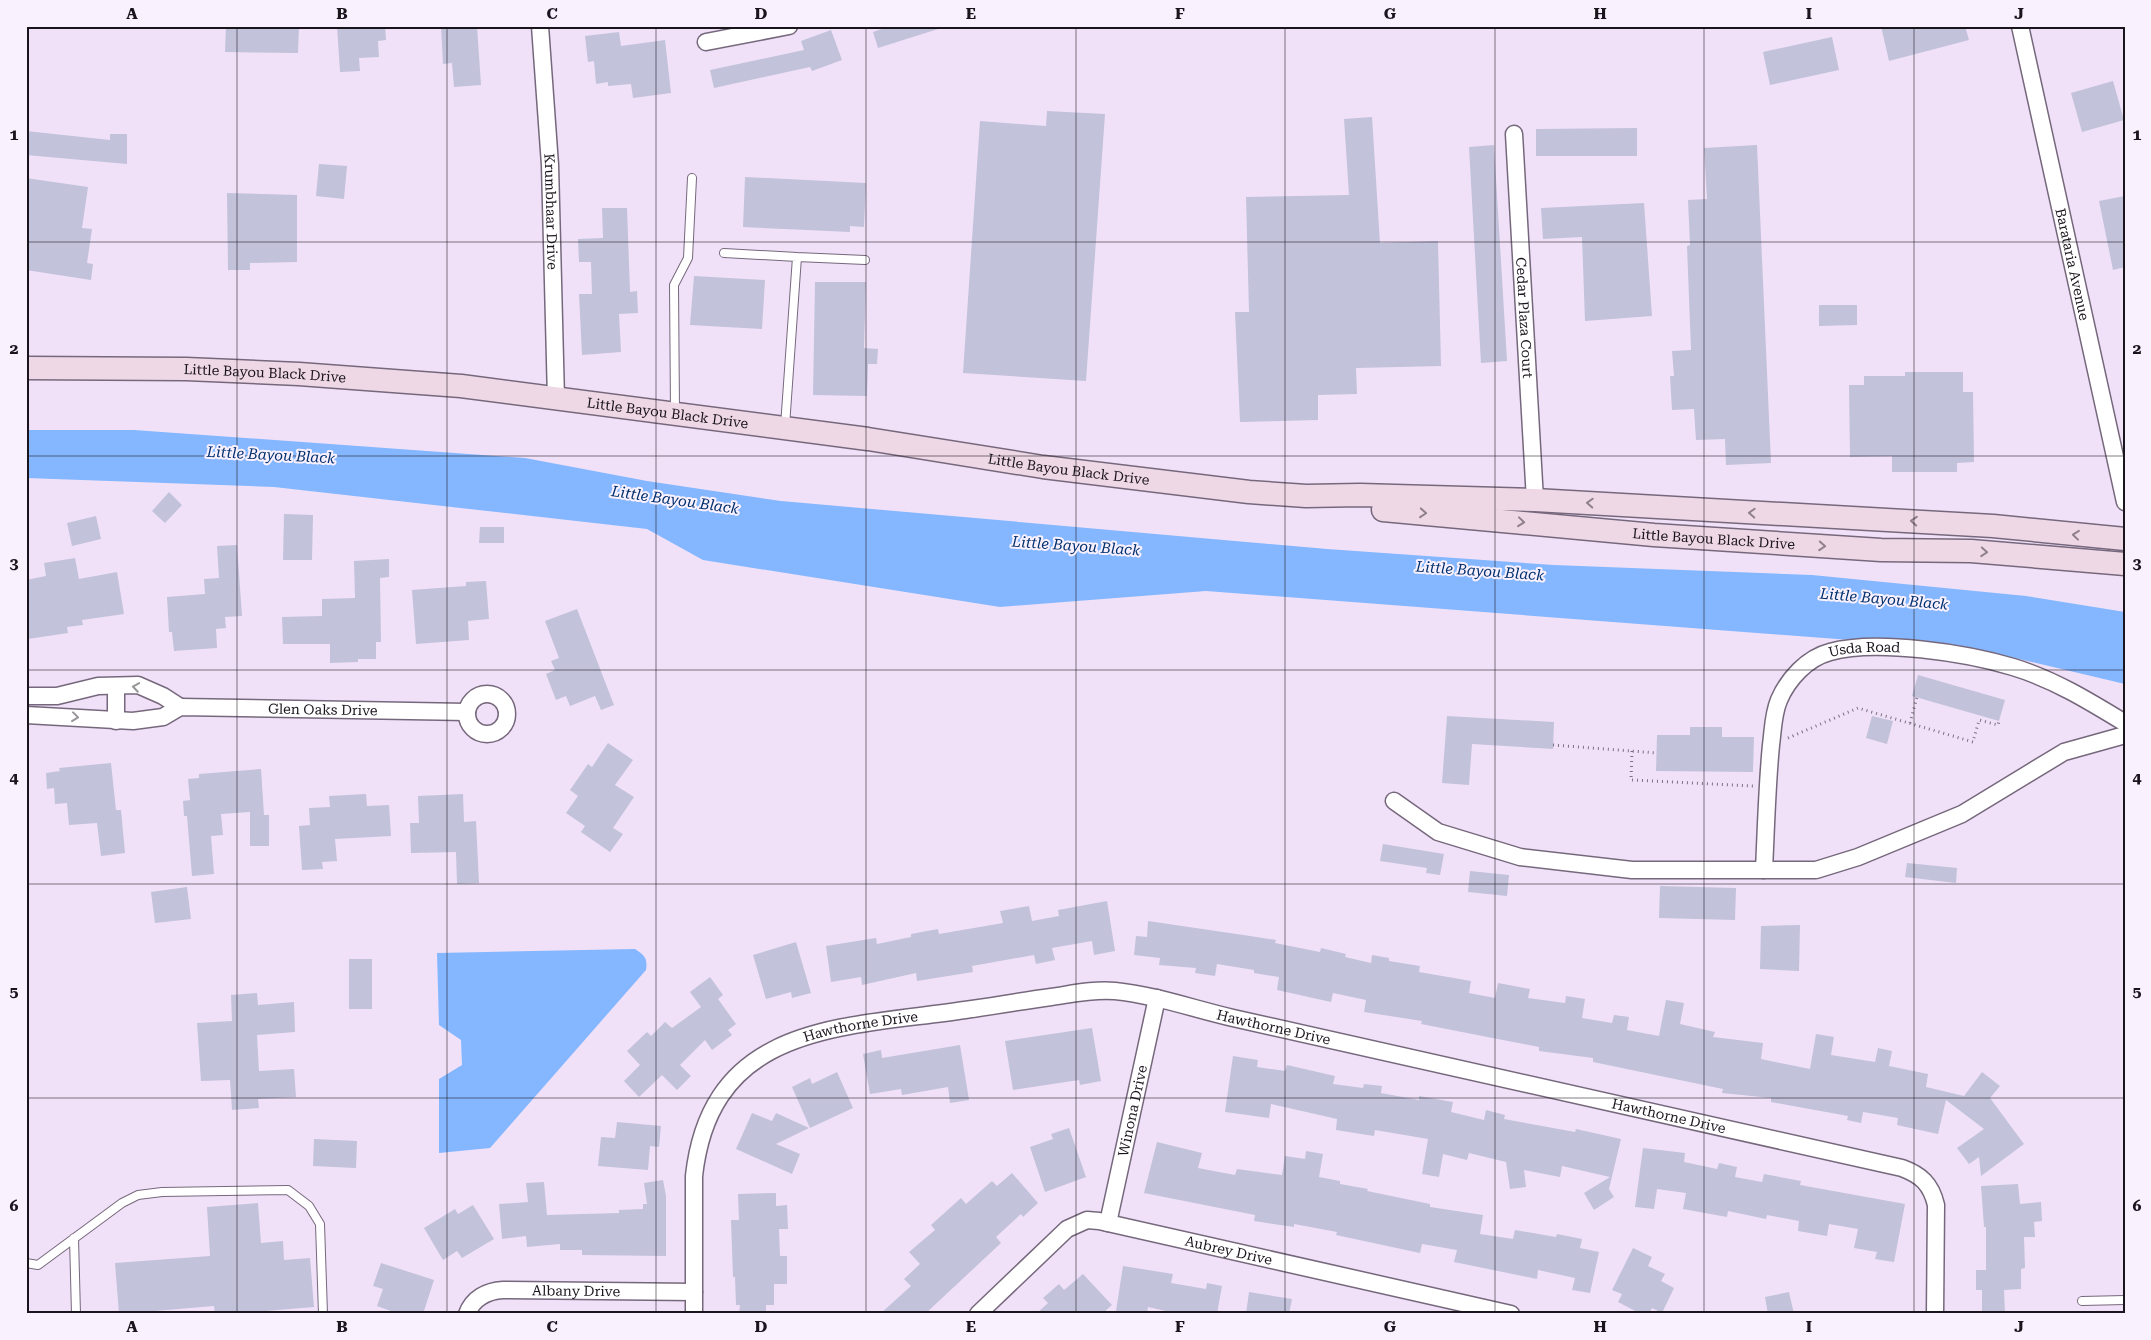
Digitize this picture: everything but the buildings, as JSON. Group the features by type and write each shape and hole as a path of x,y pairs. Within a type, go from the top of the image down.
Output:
{"main road":[{"name":"Little Bayou Black Drive","path":"26,368 186,369 299,374 461,386 785,428 1043,467 1249,492 1306,496 1360,495 1535,500 1974,525 2125,539"},
{"name":"Little Bayou Black Drive","path":"1306,496 1352,507 1654,535 1881,550 1971,551 2125,564"}],"street":[{"name":"Krumbhaar Drive","path":"540,26 550,165 556,398"},
{"path":"706,42 789,26"},
{"name":"Barataria Avenue","path":"2020,26 2125,502"},
{"name":"Cedar Plaza Court","path":"1514,134 1535,500"},
{"name":"Usda Road","path":"1764,870 1768,787 1779,701 1787,685 1804,665 1828,652 1854,648 1952,653 2014,667 2068,689 2125,722"},
{"path":"26,696 57,696 98,686 138,685 163,696 180,707"},
{"path":"116,686 116,721"},
{"name":"Glen Oaks Drive","path":"26,715 116,721 163,717 180,707 467,712"},
{"path":"1394,801 1438,832 1520,857 1632,870 1816,870 1858,857 1962,814 2064,752 2125,735"},
{"name":"Hawthorne Drive","path":"694,1314 694,1176 701,1137 713,1109 728,1086 752,1063 768,1052 801,1037 830,1030 1084,992 1115,991 1157,998 1233,1018 1892,1166 1916,1173 1926,1181 1933,1192 1936,1204 1935,1314"},
{"name":"Winona Drive","path":"1108,1223 1157,998"},
{"name":"Aubrey Drive","path":"978,1314 1067,1229 1087,1220 1108,1223 1511,1314"},
{"name":"Albany Drive","path":"467,1314 475,1301 495,1290 694,1292"}],"lane":[{"path":"675,414 674,285 688,258 692,178"},
{"path":"724,253 865,260"},
{"path":"785,428 796,257"},
{"path":"26,1263 38,1265 122,1202 138,1195 162,1192 288,1190 309,1206 320,1224 323,1314"},
{"path":"74,1238 76,1314"},
{"path":"2082,1301 2125,1300"}],"path":[{"path":"1910,724 1917,697"},
{"path":"1772,745 1858,708 1973,742 1979,720 1998,726 1999,721"},
{"path":"1553,745 1657,753"},
{"path":"1632,752 1631,780 1768,787"}],"water":[{"name":"Little Bayou Black","path":"26,430 134,430 525,458 647,481 781,501 1327,549 1554,565 1812,575 2026,596 2125,612 2125,684 1981,650 1206,591 1000,607 703,560 647,529 274,487 26,478"},
{"path":"635,949 645,957 646,970 490,1148 439,1153 439,1079 462,1065 461,1040 439,1025 437,953"}]}
